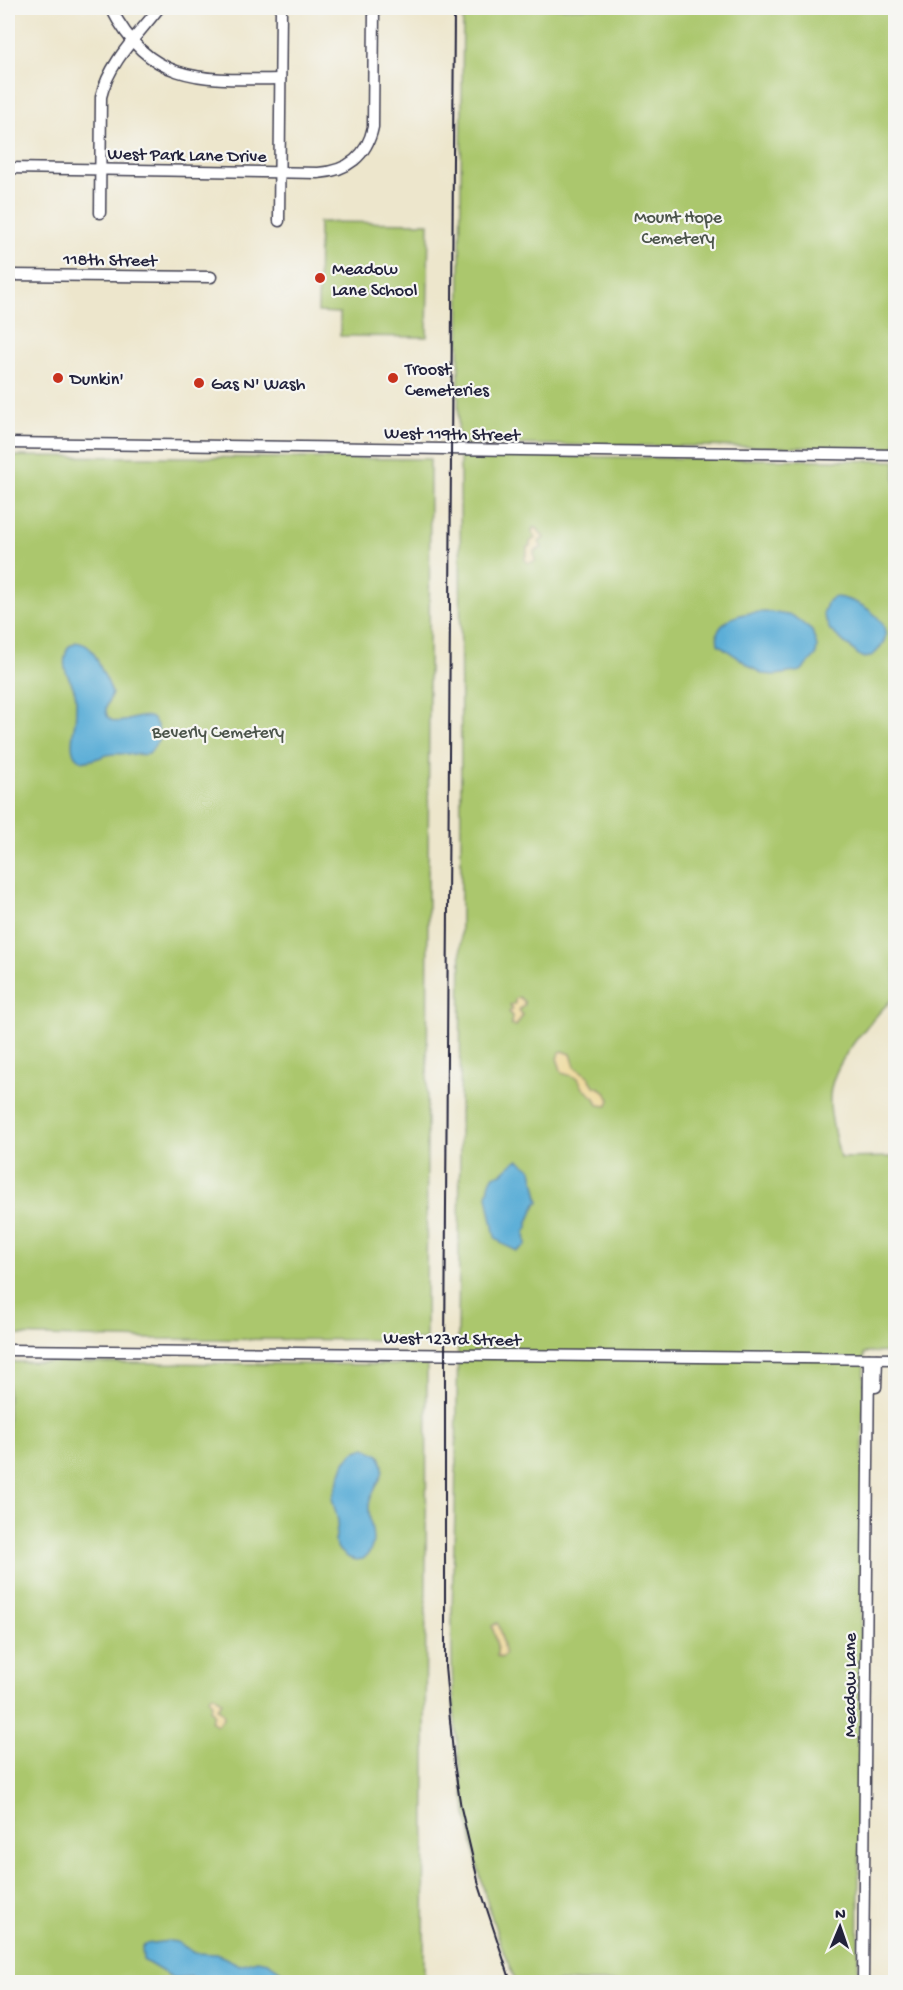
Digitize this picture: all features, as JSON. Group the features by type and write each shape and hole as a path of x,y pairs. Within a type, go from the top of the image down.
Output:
{"street":[{"path":"111,8 132,43 163,65 179,73 203,78 280,79"},
{"path":"100,213 100,97 104,83 110,71 159,8"},
{"path":"279,221 281,8"},
{"name":"West Park Lane Drive","path":"8,168 280,173 318,173 337,170 352,163 360,155 369,141 373,127 374,8"},
{"name":"118th Street","path":"8,274 211,277"},
{"name":"West 119th Street","path":"8,443 896,455"},
{"name":"West 123rd Street","path":"8,1350 896,1359"},
{"name":"Meadow Lane","path":"863,1983 873,1359"}],"green space":[{"name":"Mount Hope Cemetery","path":"463,8 895,8 895,448 458,444"},
{"path":"319,222 429,223 427,337 340,336 340,313 318,312"},
{"path":"460,455 895,461 895,996 854,1042 837,1070 830,1097 840,1158 896,1157 895,1352 864,1353 858,1982 516,1982 483,1887 468,1821 458,1754 452,1669 460,1151"},
{"name":"Beverly Cemetery","path":"12,456 430,459 426,1340 154,1339 8,1335 8,460"},
{"path":"8,1362 427,1365 424,1982 8,1982"}],"sand":[{"path":"533,528 537,528 544,538 539,542 542,548 534,551 535,561 529,563 525,557 527,547 535,538"},
{"path":"519,997 524,1001 524,1005 519,1010 523,1015 516,1026 511,1024 512,1016 509,1012 513,1009 510,1005 515,1004 515,999"},
{"path":"563,1051 571,1054 575,1067 588,1076 594,1086 602,1089 610,1099 608,1106 598,1105 595,1098 583,1088 578,1078 562,1073 557,1058"},
{"path":"497,1623 501,1630 505,1654 502,1658 497,1656 492,1626"},
{"path":"211,1695 222,1702 217,1708 223,1713 224,1718 217,1725 211,1721 214,1714 210,1709"}],"water":[{"path":"833,597 853,601 880,620 885,629 885,638 873,655 864,658 860,656 830,630 823,614 828,601"},
{"path":"770,612 793,616 812,631 817,646 816,655 801,671 776,675 762,674 718,644 717,633 727,621 747,613"},
{"path":"76,642 82,643 93,652 109,685 112,694 106,708 108,717 121,722 145,716 152,718 157,725 160,738 149,754 112,754 85,761 75,756 72,739 76,699 64,664 68,647"},
{"path":"519,1160 532,1170 539,1202 528,1222 525,1232 526,1245 517,1251 502,1244 495,1237 487,1196 493,1176 502,1173"},
{"path":"365,1448 379,1455 383,1468 370,1500 372,1546 363,1559 356,1560 349,1558 338,1549 335,1542 338,1521 332,1498 345,1462 354,1452"},
{"path":"177,1942 195,1953 217,1954 240,1965 257,1960 268,1962 291,1978 309,1982 212,1982 192,1977 173,1978 143,1960 142,1947 145,1944"}],"railway":[{"path":"454,8 445,1667 454,1763 461,1808 479,1885 511,1982"}],"place":[{"name":"Meadow Lane School","path":"320,278"},
{"name":"Dunkin'","path":"58,378"},
{"name":"Troost Cemeteries","path":"393,378"},
{"name":"Gas N' Wash","path":"199,383"}]}
